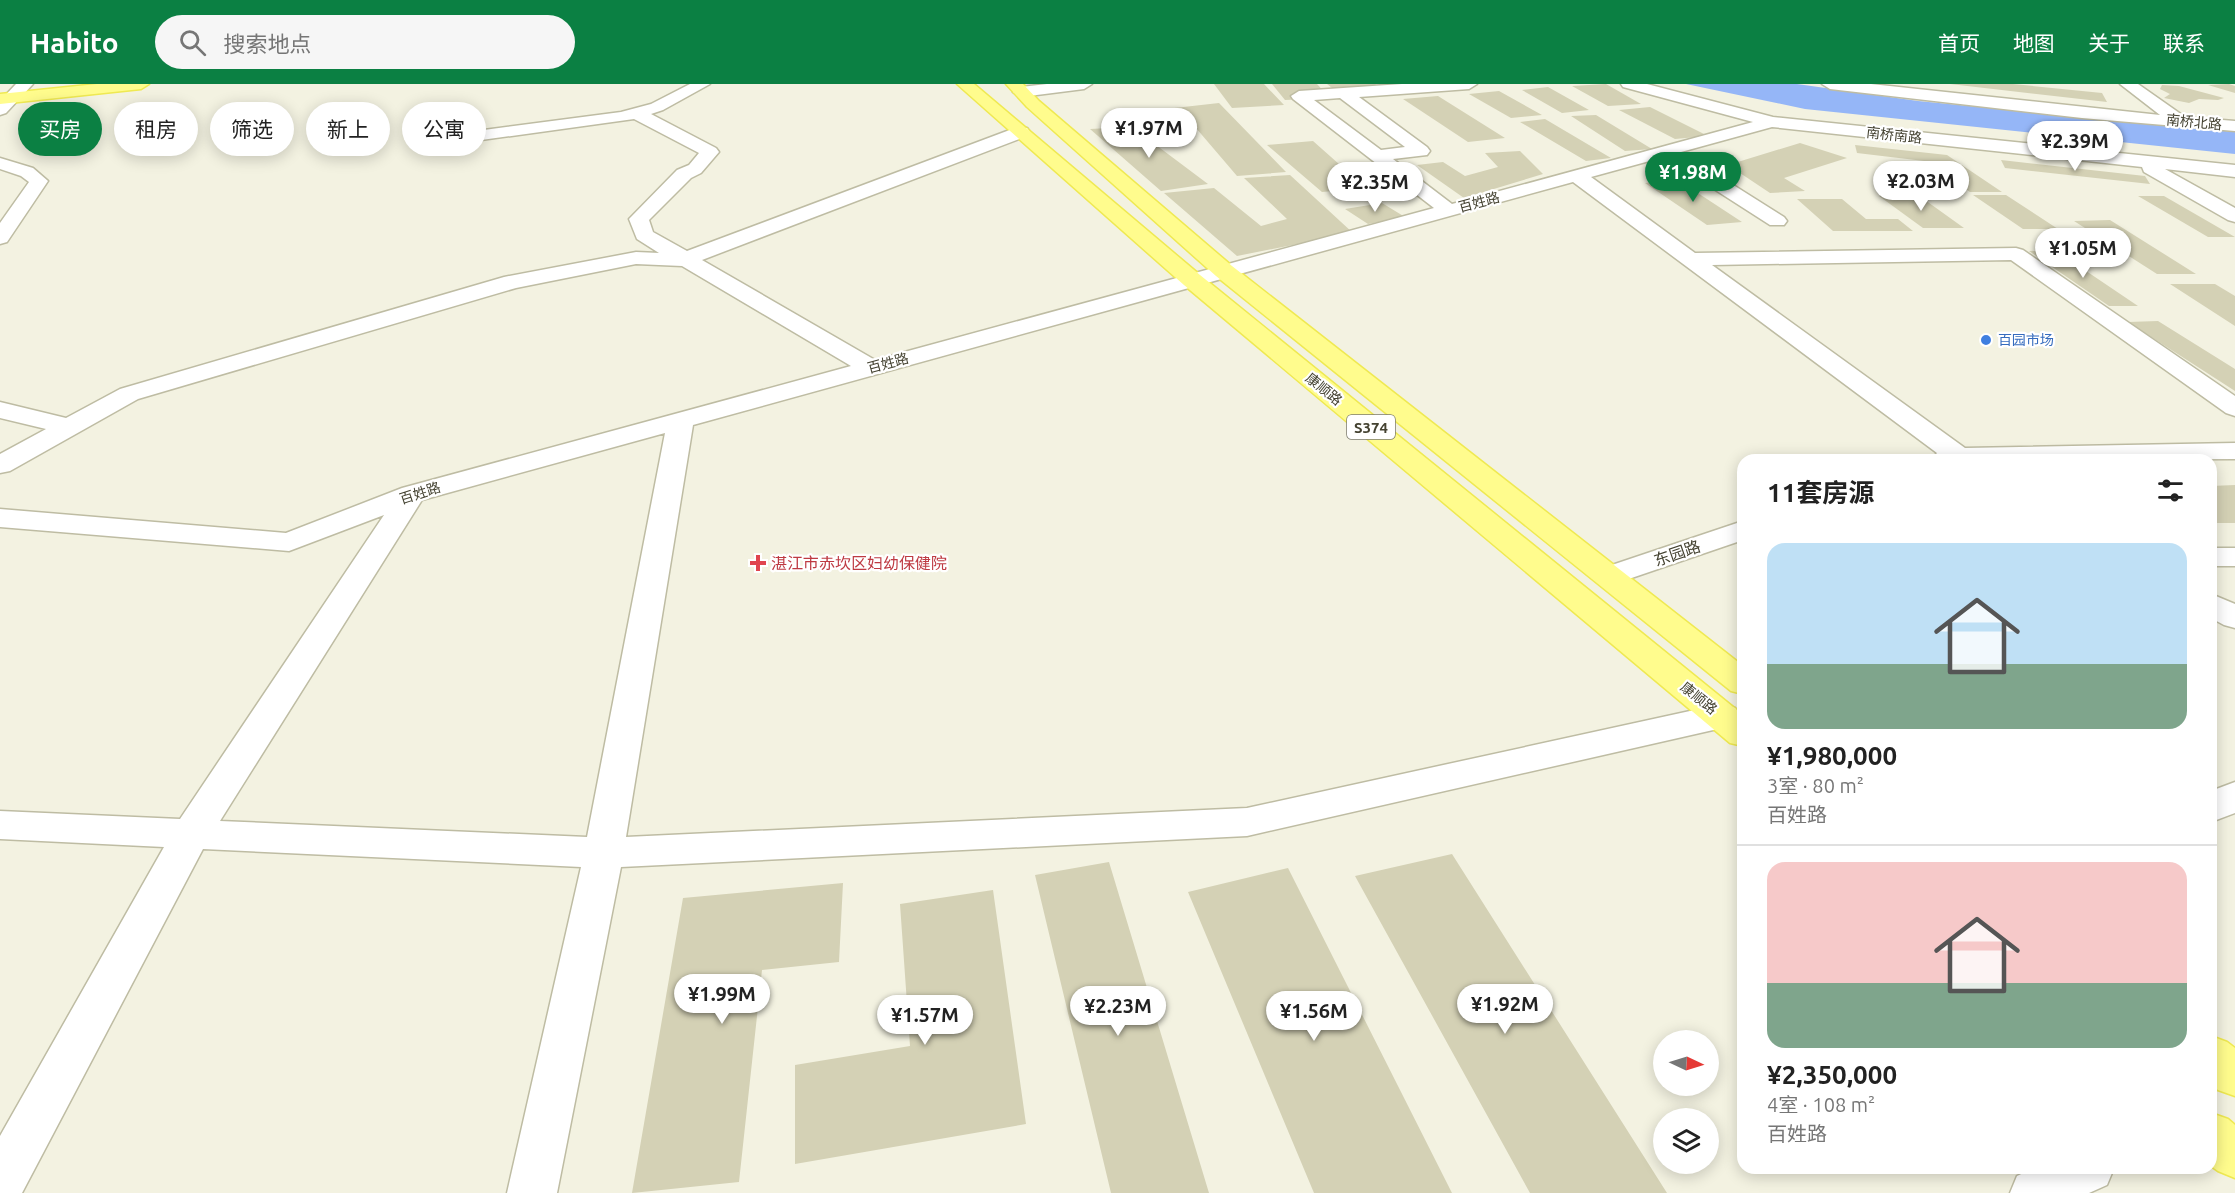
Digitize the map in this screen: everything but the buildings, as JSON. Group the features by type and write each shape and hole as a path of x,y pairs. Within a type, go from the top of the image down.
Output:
{"main road":[{"path":"12,91 49,84"},
{"path":"12,91 141,84"},
{"name":"康顺路","path":"965,84 1192,280 1732,725"},
{"name":"康顺路","path":"1018,88 1224,271 1737,677"},
{"path":"2217,1061 2235,1075"},
{"path":"2217,1140 2235,1155"}],"street":[{"path":"486,135 622,117 657,107 702,84"},
{"path":"1018,88 1084,84"},
{"path":"1448,210 1299,96 1468,84"},
{"name":"南桥南路","path":"1629,84 1772,122 2235,171"},
{"name":"南桥北路","path":"1830,84 2235,126"},
{"path":"2128,84 2179,121 2235,114"},
{"path":"0,110 12,91"},
{"path":"1344,93 1421,151 1377,156"},
{"path":"636,113 710,152 695,169 684,174 639,219 644,236 872,368"},
{"name":"百姓路","path":"0,518 289,542 412,494 1772,122"},
{"path":"0,465 129,394 512,282 636,258 683,260 1021,132"},
{"path":"1666,151 1777,221"},
{"path":"2138,161 2235,216"},
{"path":"0,163 27,172 39,181 0,238"},
{"path":"1577,176 1948,454"},
{"path":"1690,259 2016,254 2235,408"},
{"path":"0,410 70,427"},
{"path":"532,1193 604,853 681,420"},
{"path":"2130,454 2235,451"},
{"path":"0,1184 191,834 412,494"},
{"name":"东园路","path":"1611,576 1737,532"},
{"path":"2217,557 2235,557"},
{"path":"2217,608 2235,618"},
{"path":"0,825 604,853 1247,822 1732,725"},
{"path":"2217,805 2235,796"},
{"path":"2035,1193 2076,1174"}],"water":[{"path":"1686,84 1797,84 1918,101 2235,132 2235,154 1805,109"}],"place":[{"name":"百园市场","path":"1986,340"},
{"name":"湛江市赤坎区妇幼保健院","path":"758,563"}]}
